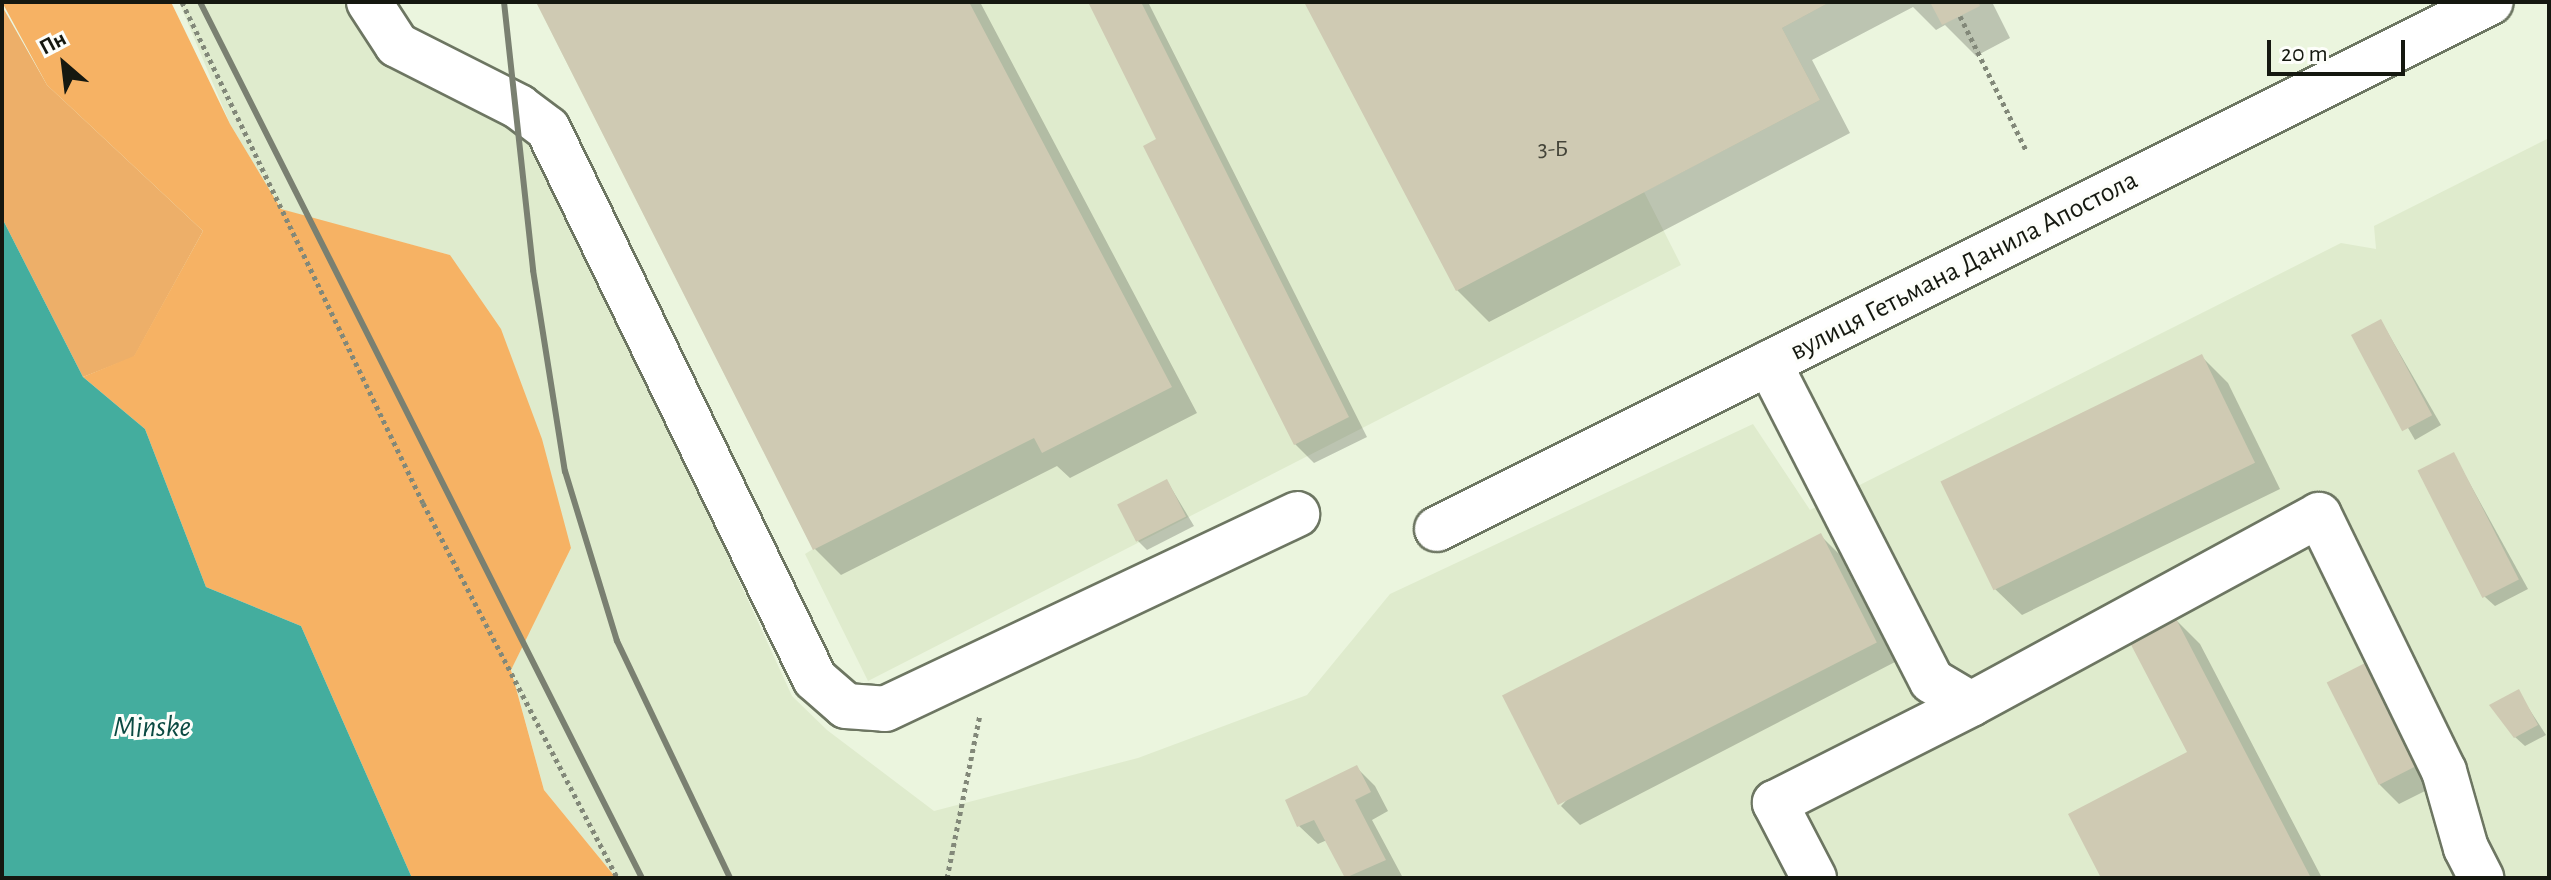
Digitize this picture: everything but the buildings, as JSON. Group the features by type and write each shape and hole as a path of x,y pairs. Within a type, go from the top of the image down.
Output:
{"street":[{"path":"369,2 397,45 519,107 548,129 815,679 846,706 885,709 1297,514"},
{"name":"вулиця Гетьмана Данила Апостола","path":"1437,529 2491,2"},
{"path":"1769,363 1932,681 1971,704"},
{"path":"1814,878 1775,803 1971,704 2319,515 2444,771 2466,848 2481,878"}],"path":[{"path":"182,2 423,503 617,878"},
{"path":"1960,16 2026,150"},
{"path":"947,878 991,659"}],"shaded area":[{"path":"2,2 171,2 230,124 281,209 450,255 501,329 542,439 571,548 511,670 544,790 616,878 412,878 301,626 206,587 145,429 83,377 134,356 203,231 47,85"},
{"path":"179,2 351,2 537,141 792,696 827,730 934,811 1138,758 1307,695 1390,594 1753,424 1810,510 2341,243 2376,249 2374,226 2549,138 2549,878 616,878 544,790 511,669 571,548 450,255 281,210 230,124"},
{"path":"536,2 1830,2 1782,28 1820,100 1644,192 1681,265 868,681 805,554 813,549"},
{"path":"2,6 47,85 203,231 134,357 83,377 2,218"}],"water":[{"name":"Minske","path":"2,218 83,377 145,429 206,587 301,626 412,878 2,878"}],"railway":[{"path":"200,2 642,878"},
{"path":"504,2 533,270 565,471 617,641 730,878"}]}
